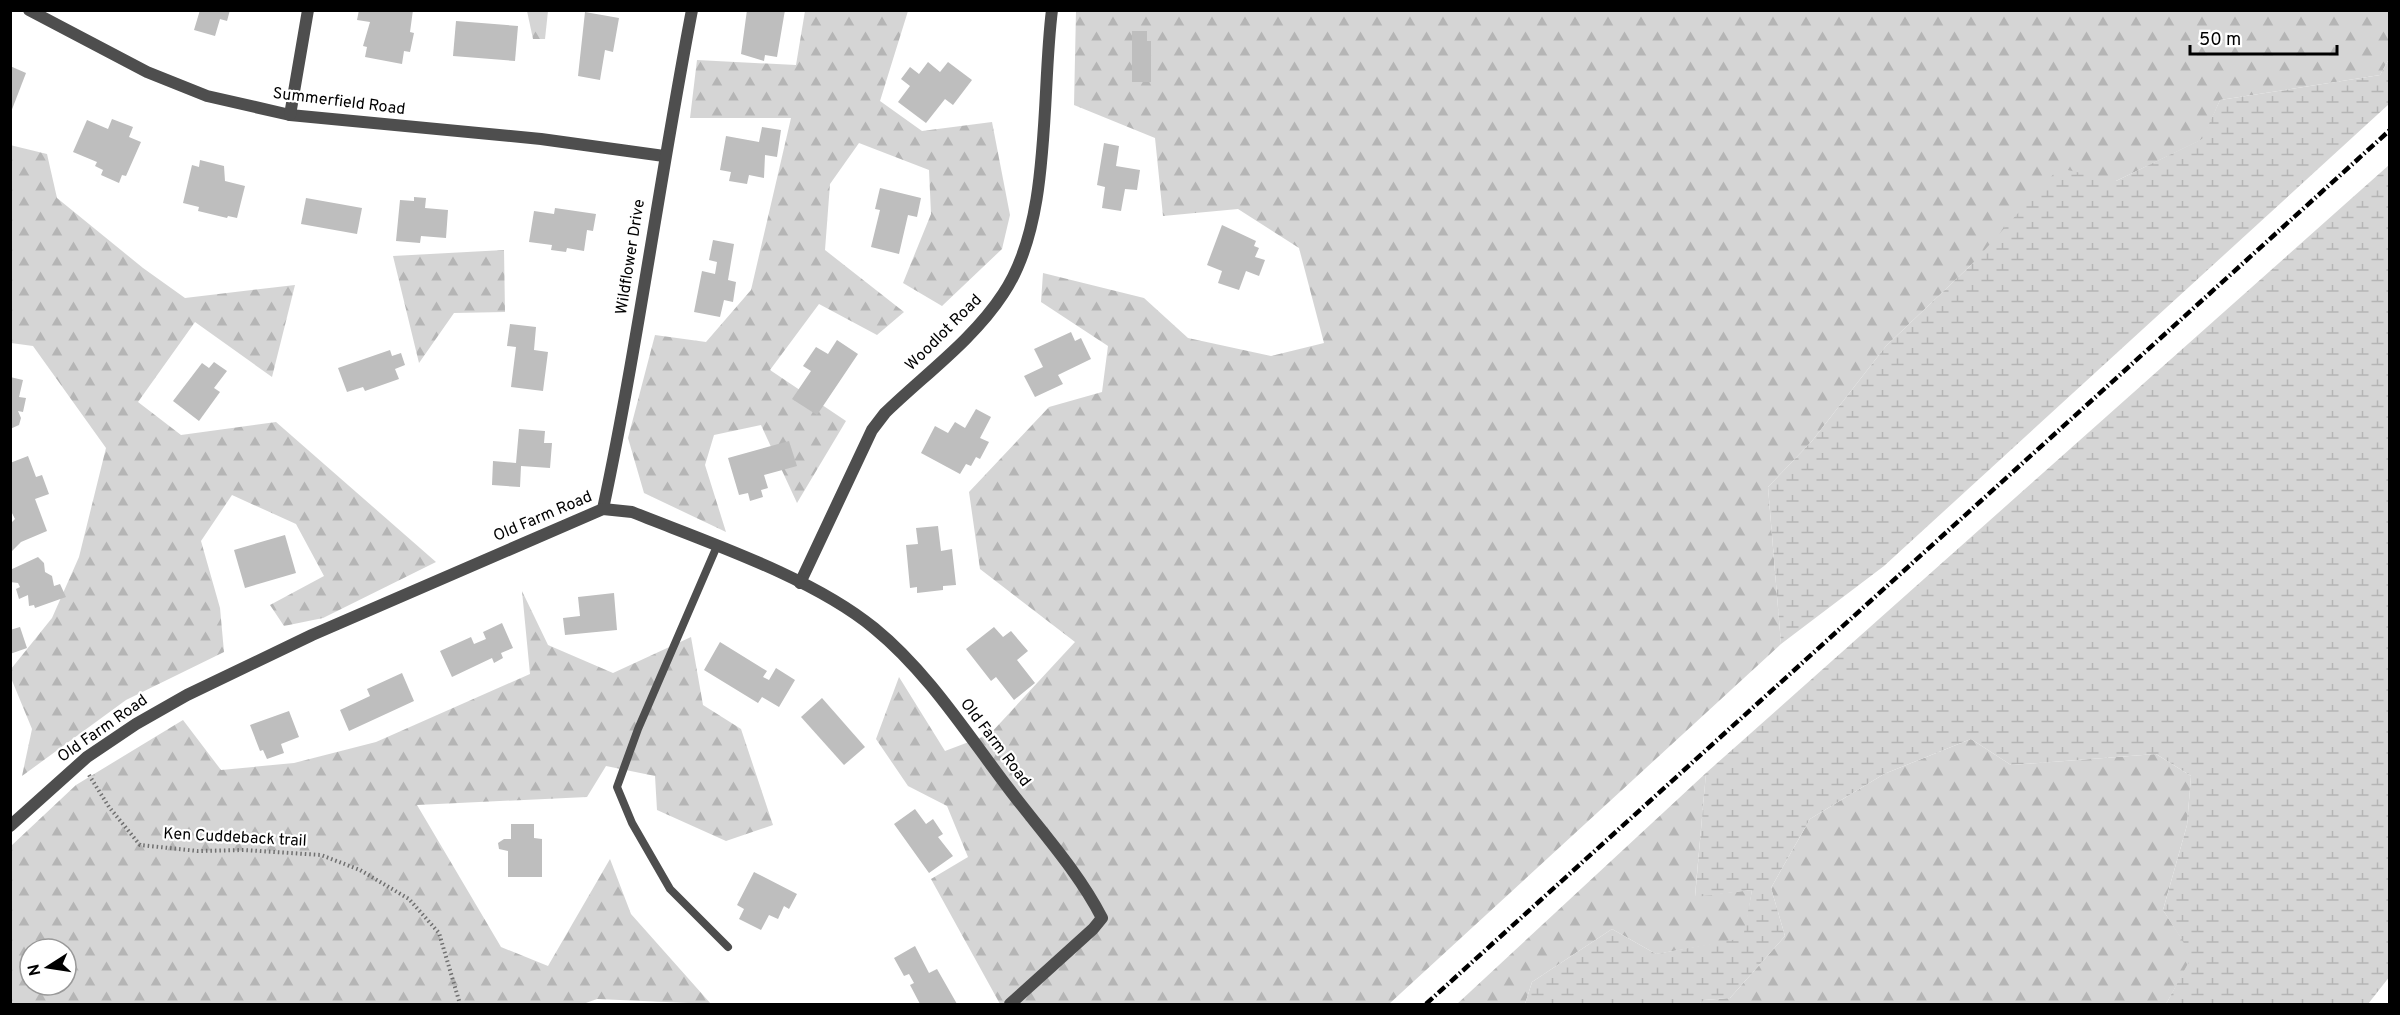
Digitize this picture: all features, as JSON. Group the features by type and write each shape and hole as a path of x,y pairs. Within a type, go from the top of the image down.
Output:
{"street":[{"name":"Summerfield Road","path":"29,10 157,76 207,96 290,115 542,139 664,156"},
{"path":"290,115 308,10"},
{"name":"Wildflower Drive","path":"603,509 622,420 664,156 692,10"},
{"name":"Woodlot Road","path":"800,583 872,430 885,413 985,319 1017,273 1026,250 1038,186 1046,55 1052,10"},
{"name":"Old Farm Road","path":"10,826 80,763 136,724 186,694 312,635 603,509 632,512 800,583 873,627 916,669 1058,854 1093,901 1102,918 1093,929 1010,1005"}],"lane":[{"path":"717,546 638,729 617,787 632,823 670,889 728,947"}],"path":[{"name":"Ken Cuddeback trail","path":"80,763 109,807 140,844 198,851 244,850 321,855 360,870 409,899 439,933 460,1005"}],"green space":[{"path":"527,11 548,11 545,39 533,39"},
{"path":"805,11 908,11 880,101 922,131 992,122 1010,215 1002,249 942,306 903,283 931,214 929,170 859,143 830,184 825,250 904,312 877,335 819,304 770,370 846,421 797,503 761,425 714,435 705,465 726,532 644,493 628,438 655,335 706,342 751,290 791,118 690,118 697,60 796,65"},
{"path":"1076,11 2389,11 2389,59 2380,75 2220,100 2203,139 2116,181 1971,265 1886,346 1812,441 1768,487 1781,644 1389,1004 1000,1004 931,879 968,857 947,806 908,786 876,739 899,677 945,751 990,734 1075,642 980,569 969,492 1049,407 1102,392 1108,346 1041,302 1043,273 1144,298 1188,338 1271,356 1324,343 1299,248 1238,209 1163,216 1155,138 1074,105"},
{"path":"2389,59 2389,104 1884,566 1781,644 1768,487 1812,441 1886,346 1971,265 2059,168 2116,181 2202,139 2220,100 2380,75"},
{"path":"10,145 47,154 57,198 143,268 185,298 295,285 272,377 195,322 138,402 181,435 276,422 436,562 323,618 284,626 270,605 324,576 296,524 232,495 201,541 220,608 224,652 126,700 22,776 32,729 11,678 11,669 52,618 79,557 106,448 33,346 11,343"},
{"path":"2389,165 2390,976 2368,1004 2166,1004 2192,956 2163,910 2187,825 2191,776 2156,754 2011,765 1971,739 1884,774 1810,819 1771,888 1785,936 1730,998 1704,1000 1699,1004 1525,1004 1532,982 1612,929 1656,954 1743,938 1752,890 1695,897 1706,773"},
{"path":"504,250 505,312 454,313 419,363 393,256"},
{"path":"522,591 548,645 613,673 691,637 703,705 741,729 773,825 726,841 657,810 655,776 606,766 587,797 417,805 501,947 548,966 610,859 631,914 711,1004 597,999 583,1004 11,1004 11,846 76,785 183,720 221,770 294,763 376,742 530,674"},
{"path":"1971,739 2011,765 2156,754 2191,776 2187,825 2163,910 2193,956 2166,1004 1699,1004 1703,1000 1730,998 1785,936 1771,888 1810,819 1884,774"},
{"path":"1706,773 1695,896 1752,890 1744,939 1656,954 1612,929 1532,982 1525,1004 1457,1004"}],"building":[{"path":"200,10 230,10 227,21 220,19 215,36 194,30"},
{"path":"359,10 413,10 410,32 414,33 410,52 404,51 402,64 365,57 367,47 363,46 370,22 357,20"},
{"path":"747,10 785,10 777,57 765,55 764,61 741,54"},
{"path":"585,12 619,18 613,52 605,50 600,80 578,76"},
{"path":"456,21 518,26 515,61 453,56"},
{"path":"1132,31 1147,31 1147,41 1151,41 1151,82 1132,82"},
{"path":"928,62 940,72 948,62 972,80 953,105 945,99 926,123 898,102 910,86 901,79 910,67 919,74"},
{"path":"10,66 26,73 11,112 10,112"},
{"path":"112,119 133,127 129,137 141,142 126,176 122,175 119,183 101,175 103,170 95,166 97,162 73,152 87,120 108,129"},
{"path":"762,127 781,130 777,157 765,155 764,178 749,175 747,184 729,181 731,172 720,170 726,136 759,142"},
{"path":"1104,143 1119,146 1116,166 1140,170 1137,190 1125,189 1121,211 1102,208 1105,187 1097,185"},
{"path":"200,160 224,166 225,181 245,186 237,218 198,211 199,207 183,203 192,165 199,167"},
{"path":"880,188 921,198 917,217 908,215 899,254 871,247 880,210 875,209"},
{"path":"414,197 426,198 425,208 448,210 446,238 421,236 420,243 396,241 400,200 414,201"},
{"path":"306,198 362,208 357,234 301,224"},
{"path":"555,208 596,214 593,231 587,230 584,251 567,248 566,252 551,250 552,245 529,242 534,211 554,214"},
{"path":"1222,225 1256,241 1254,246 1259,248 1255,257 1265,260 1259,276 1246,271 1239,290 1218,283 1222,271 1207,265"},
{"path":"713,240 734,244 728,280 736,282 733,302 724,300 720,317 694,312 702,271 715,274 717,262 709,260"},
{"path":"510,324 536,327 534,350 548,352 543,391 511,387 516,347 507,346"},
{"path":"1071,332 1075,341 1081,338 1091,359 1058,375 1063,384 1035,397 1024,376 1043,367 1034,349"},
{"path":"837,340 858,354 817,415 792,399 811,371 803,366 816,347 828,354"},
{"path":"390,350 392,356 401,353 405,365 395,369 399,379 365,391 363,387 347,392 338,368"},
{"path":"214,362 227,371 214,388 220,392 199,421 173,401 202,363 209,368"},
{"path":"10,377 23,380 19,397 26,398 23,412 18,411 21,418 19,425 10,429"},
{"path":"976,409 991,417 980,438 989,442 980,459 976,457 971,466 966,464 960,474 921,453 935,426 948,433 955,422 965,428"},
{"path":"519,429 545,431 544,443 552,443 550,468 521,466 520,487 492,485 493,461 516,463"},
{"path":"789,441 797,466 764,475 768,488 761,490 763,497 750,501 748,493 739,495 728,458"},
{"path":"28,456 36,477 42,475 49,494 35,499 47,531 21,542 10,553 10,524 15,519 10,509 10,463"},
{"path":"938,526 941,551 952,549 956,585 943,586 943,590 917,593 917,587 910,588 906,545 918,544 916,528"},
{"path":"285,535 296,573 245,588 234,550"},
{"path":"38,557 44,563 45,572 52,576 54,586 60,584 66,597 35,608 34,605 29,606 28,595 19,599 16,589 20,587 18,583 10,582 10,570"},
{"path":"614,593 617,630 565,635 563,618 580,616 578,597"},
{"path":"502,623 513,648 501,653 503,658 494,663 492,658 452,677 440,651 471,637 474,644 486,639 483,632"},
{"path":"20,627 27,648 10,654 10,630"},
{"path":"994,627 1003,637 1011,631 1028,651 1017,660 1035,683 1014,700 996,677 991,681 966,649"},
{"path":"720,642 767,671 763,677 769,680 776,668 795,680 779,707 762,697 758,703 704,670"},
{"path":"402,673 414,701 349,731 340,710 370,696 367,689"},
{"path":"822,698 865,747 844,765 801,717"},
{"path":"289,711 299,737 281,744 284,753 267,759 263,750 260,751 250,725"},
{"path":"915,809 926,824 933,819 943,834 938,837 953,856 929,873 894,824"},
{"path":"511,824 534,824 534,838 542,839 542,877 508,877 508,851 499,849 498,843 504,839 511,839"},
{"path":"754,872 797,894 789,909 784,906 778,919 769,915 761,930 739,919 744,909 737,905"},
{"path":"915,946 929,973 937,969 957,1004 920,1004 910,985 914,983 909,974 904,976 894,958"}],"railway":[{"path":"1426,1004 2390,130"}]}
